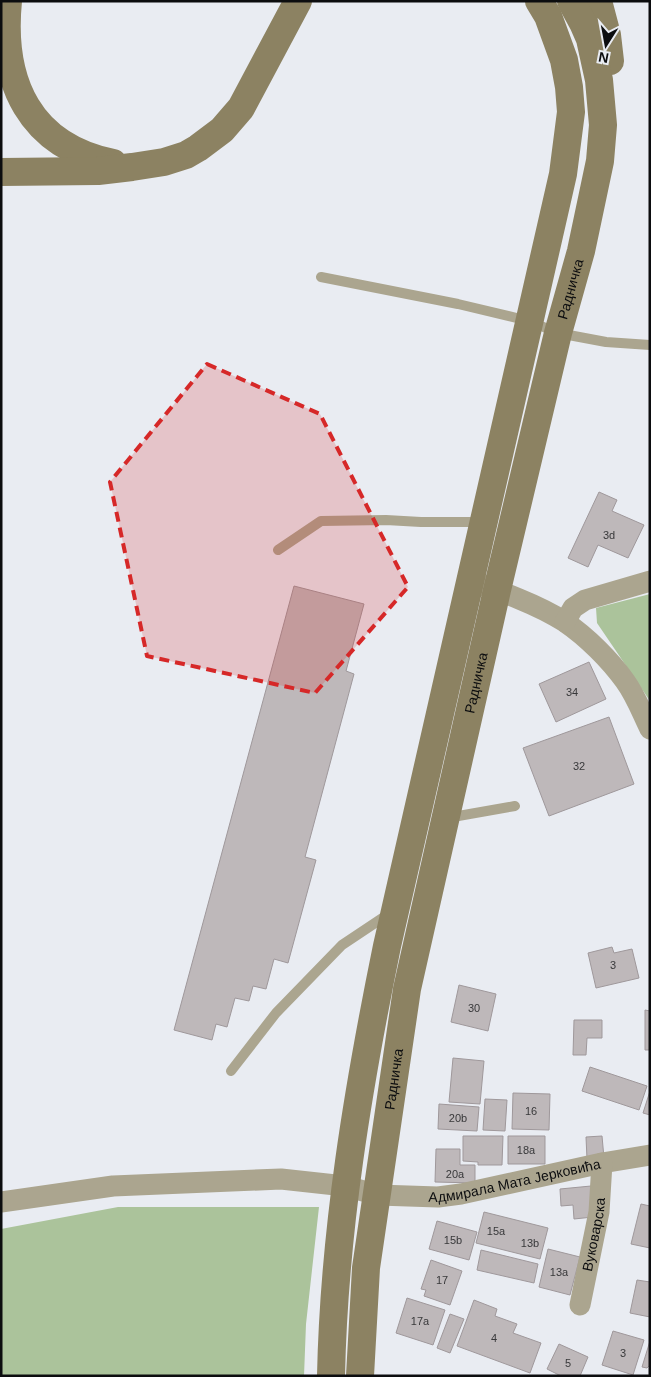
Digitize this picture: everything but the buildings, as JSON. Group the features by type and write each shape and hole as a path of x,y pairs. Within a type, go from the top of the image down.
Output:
{"main road":[{"path":"8,1 4,28 5,59 15,90 26,110 43,130 67,148 97,160 132,167"},
{"path":"1,172 98,171 164,162 186,154 222,130 248,97 298,1"},
{"name":"Радничка","path":"331,1376 335,1289 345,1186 374,1011 395,909 563,174 571,112 569,87 564,60 548,16 539,1"},
{"name":"Радничка","path":"360,1376 366,1268 407,990 497,590 558,333 581,251 600,161 602,124 599,80 590,39 570,1"},
{"path":"598,1 607,35 612,79 610,126 600,161"}],"street":[{"path":"470,581 529,604 565,622 588,640 625,681 650,729"},
{"path":"565,622 573,608 585,600 650,581"},
{"name":"Адмирала Мата Јерковића","path":"1,1202 113,1186 282,1179 345,1186 378,1195 438,1197 461,1194 602,1163 650,1155"},
{"name":"Вуковарска","path":"580,1305 599,1212 602,1163"}],"lane":[{"path":"321,277 458,304 530,321 558,333 606,342 650,345"},
{"path":"278,550 321,521 483,522"},
{"path":"446,818 515,806"},
{"path":"231,1071 276,1013 342,945 395,909"}],"highlighted area":[{"path":"207,364 320,414 408,587 315,693 147,656 110,482"}],"green space":[{"path":"650,594 650,701 597,623 596,608"},
{"path":"118,1207 319,1207 306,1324 304,1376 1,1376 1,1229"}]}
